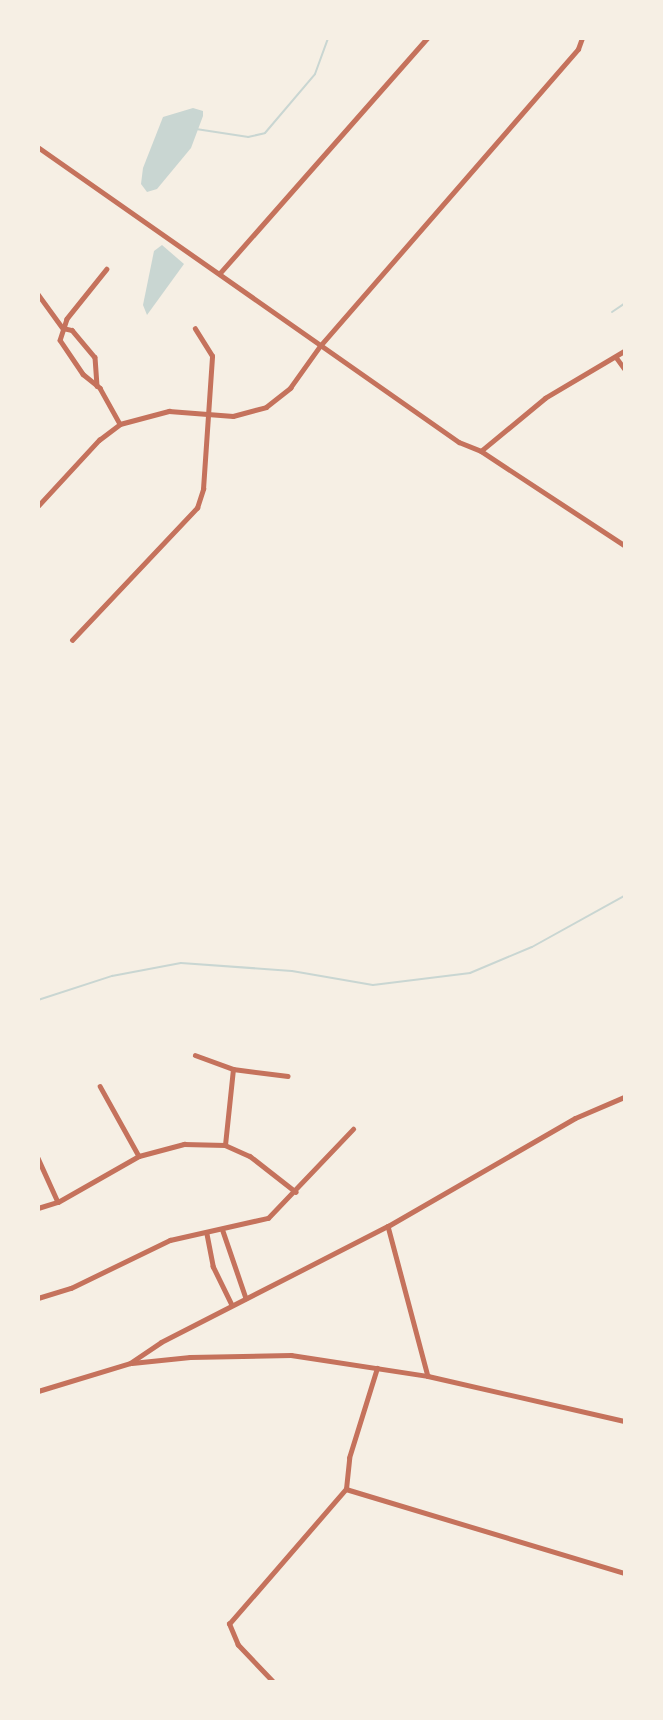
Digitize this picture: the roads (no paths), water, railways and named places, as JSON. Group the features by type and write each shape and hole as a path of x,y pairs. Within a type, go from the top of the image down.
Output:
{"street":[{"path":"219,273 428,38"},
{"path":"38,506 99,440 120,424 169,411 233,416 266,407 290,388 320,346 569,59 582,38"},
{"path":"38,146 459,442 481,450 625,545"},
{"path":"107,270 63,328 60,340 67,354 97,386 120,424"},
{"path":"38,294 63,328 72,330 95,357 97,386"},
{"path":"72,640 197,508 203,489 212,356 195,329"},
{"path":"481,450 545,398 625,351"},
{"path":"616,356 625,368"},
{"path":"195,1055 233,1069 288,1076"},
{"path":"225,1145 233,1069"},
{"path":"100,1086 139,1156"},
{"path":"130,1363 232,1305 388,1226 575,1118 625,1097"},
{"path":"38,1298 71,1288 170,1240 223,1231 268,1217 296,1192 353,1129"},
{"path":"38,1208 58,1202 139,1156 184,1144 225,1145 250,1156 296,1192"},
{"path":"38,1158 58,1202"},
{"path":"388,1226 428,1376"},
{"path":"223,1231 246,1298"},
{"path":"207,1234 213,1266 232,1305"},
{"path":"38,1391 130,1363 190,1357 291,1355 428,1376 625,1421"},
{"path":"272,1682 239,1645 229,1624 346,1489 349,1458 377,1368"},
{"path":"346,1489 625,1573"}],"waterway":[{"path":"196,129 248,137 265,133 315,74 328,38"},
{"path":"612,312 624,304"},
{"path":"38,1000 112,976 181,963 292,971 373,985 470,973 532,947 624,896"}]}
